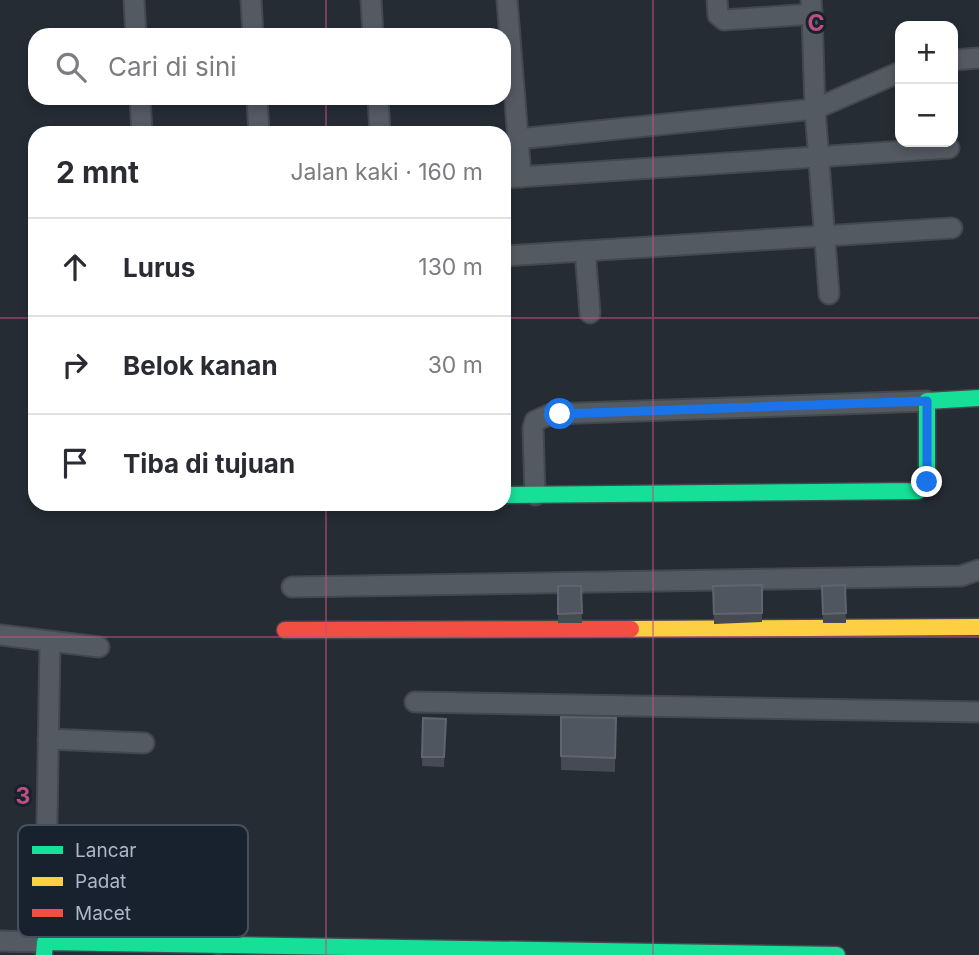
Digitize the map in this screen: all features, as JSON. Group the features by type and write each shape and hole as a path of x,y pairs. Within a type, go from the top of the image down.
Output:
{"street":[{"path":"134,0 136,28"},
{"path":"251,0 253,28"},
{"path":"371,0 373,28"},
{"path":"507,0 509,28"},
{"path":"717,0 718,15 724,20 812,7 815,109 821,157 829,294"},
{"path":"511,51 518,139 513,177 949,148"},
{"path":"958,60 979,58"},
{"path":"518,139 815,109 895,74"},
{"path":"140,105 142,126"},
{"path":"257,105 259,126"},
{"path":"378,105 380,126"},
{"path":"511,256 952,228"},
{"path":"585,251 590,313"},
{"path":"535,495 533,428 535,421 551,414 979,398"},
{"path":"511,495 918,491 927,482 927,401"},
{"path":"292,587 961,576 979,570"},
{"path":"285,630 979,627"},
{"path":"0,635 99,647"},
{"path":"46,825 50,642"},
{"path":"415,702 979,712"},
{"path":"48,739 144,743"},
{"path":"218,937 219,945"},
{"path":"0,942 45,949 219,945 837,955"}],"building":[{"path":"762,585 762,613 714,614 713,586"},
{"path":"845,585 846,613 823,614 822,586"},
{"path":"558,586 581,586 582,613 558,614"},
{"path":"561,717 616,718 615,758 561,756"},
{"path":"423,718 446,719 444,757 422,757"}],"traffic: fast":[{"path":"511,495 918,491 927,482 927,401 979,398"},
{"path":"44,955 45,942 837,955"}],"traffic: slow":[{"path":"631,629 979,627"}],"traffic: jam":[{"path":"285,630 631,629"}],"route":[{"path":"560,414 927,401 927,482"}]}
